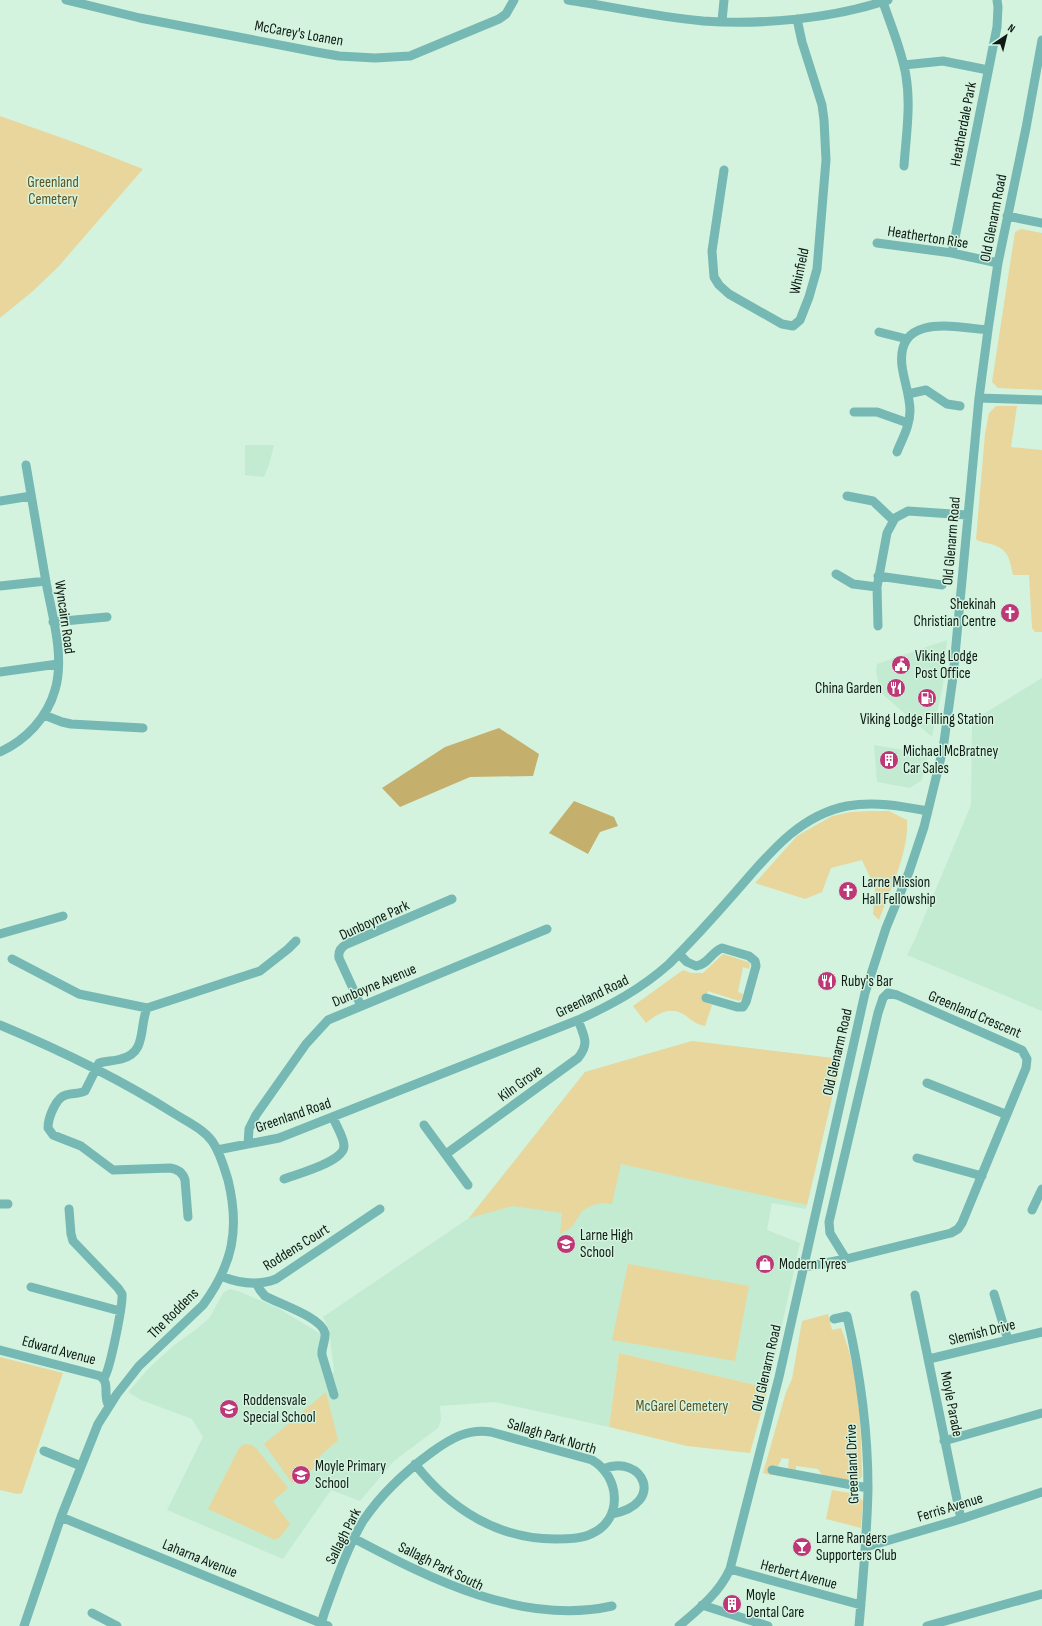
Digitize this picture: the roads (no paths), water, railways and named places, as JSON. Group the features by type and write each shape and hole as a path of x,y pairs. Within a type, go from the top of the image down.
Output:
{"street":[{"name":"McCarey's Loanen","path":"66,0 140,18 316,52 339,56 375,58 410,56 417,54 499,19 506,14 514,0"},
{"path":"568,0 684,18 722,21 797,19 842,12 886,1 904,65 908,96 904,166"},
{"path":"722,21 724,0"},
{"name":"Heatherdale Park","path":"952,253 998,20 997,0"},
{"name":"Whinfield","path":"724,170 712,252 714,277 724,290 744,304 781,324 789,326 794,325 798,323 801,318 817,269 826,160 822,105 803,48 797,19"},
{"name":"Old Glenarm Road","path":"680,1626 721,1585 730,1569 779,1377 865,992 886,928 911,865 928,811 943,749 953,677 967,516 979,398 988,330 998,263 1041,56 1042,40"},
{"path":"904,65 943,62 988,70"},
{"path":"1007,216 1042,223"},
{"name":"Heatherton Rise","path":"877,243 952,253 998,263"},
{"path":"897,452 908,423 910,410 902,363 903,349 907,339 918,330 931,326 988,330"},
{"path":"879,332 907,339"},
{"path":"908,394 926,390 945,403 960,406"},
{"path":"979,398 1042,400"},
{"path":"854,412 874,412 908,423"},
{"name":"Wyncairn Road","path":"0,752 25,736 44,715 55,689 58,664 53,622 26,464"},
{"path":"0,501 32,496"},
{"path":"847,496 873,500 893,520"},
{"path":"878,626 878,576 887,533 893,520 899,514 908,511 967,516"},
{"path":"836,574 853,584 877,587"},
{"path":"878,576 942,585"},
{"path":"0,586 46,581"},
{"path":"53,622 107,617"},
{"path":"0,672 58,664"},
{"path":"44,715 71,724 143,728"},
{"name":"Greenland Road","path":"217,1150 280,1138 603,1009 638,989 656,976 679,954 776,847 792,832 805,823 831,811 862,804 887,804 928,811"},
{"name":"Dunboyne Park","path":"361,1006 339,958 339,952 342,947 452,900"},
{"path":"0,934 63,916"},
{"name":"Dunboyne Avenue","path":"248,1144 249,1131 253,1119 313,1035 331,1018 547,929"},
{"path":"12,959 80,994 147,1008 260,971 296,941"},
{"path":"679,954 687,962 696,966 704,964 716,951 722,948 749,956 755,961 756,967 744,1007 737,1007 706,998"},
{"name":"Greenland Crescent","path":"804,1267 846,1259 951,1233 958,1229 982,1176 1005,1114 1026,1068 1027,1059 1022,1050 897,995 888,993 884,998 878,1012 829,1222 830,1233 846,1259"},
{"path":"147,1008 143,1018 140,1045 135,1051 122,1059 99,1063 85,1091 78,1094 65,1095 59,1100 48,1123 50,1133 56,1137 81,1146 107,1167 114,1170 170,1168 177,1170 183,1175 185,1180 188,1217"},
{"name":"Kiln Grove","path":"446,1154 578,1058 585,1045 578,1020"},
{"name":"The Roddens","path":"0,1025 97,1069 166,1108 206,1134 217,1150 227,1176 232,1196 234,1219 233,1243 221,1276 212,1294 203,1305 139,1366 117,1394 98,1424 61,1517 24,1626"},
{"path":"927,1083 1005,1114"},
{"path":"284,1179 328,1162 341,1154 344,1149 343,1143 333,1117"},
{"path":"424,1125 468,1185"},
{"path":"917,1158 982,1176"},
{"path":"1032,1210 1042,1189"},
{"path":"69,1208 73,1241 122,1294 108,1371 104,1378"},
{"name":"Roddens Court","path":"221,1276 235,1281 256,1283 269,1282 279,1277 380,1209"},
{"path":"256,1283 265,1296 312,1319 323,1330 325,1335 322,1355 334,1395"},
{"path":"31,1287 120,1311"},
{"path":"994,1294 1008,1340"},
{"name":"Moyle Parade","path":"915,1295 961,1519"},
{"name":"Greenland Drive","path":"834,1319 848,1316 864,1412 868,1488 866,1547 859,1626"},
{"name":"Slemish Drive","path":"929,1359 1042,1332"},
{"name":"Edward Avenue","path":"0,1350 104,1378 106,1384 106,1401 109,1406"},
{"path":"944,1441 1042,1413"},
{"name":"Sallagh Park","path":"323,1625 324,1613 355,1539 370,1512 404,1474 415,1464 442,1445 456,1437 474,1431 491,1432"},
{"name":"Sallagh Park North","path":"491,1432 588,1459 603,1469"},
{"path":"44,1451 81,1466"},
{"path":"415,1464 437,1490 456,1506 479,1520 512,1533 540,1538 578,1537 589,1535 596,1531 612,1514 627,1510 638,1502 643,1495 644,1485 641,1476 635,1471 617,1466 603,1469 610,1478 614,1490 612,1514"},
{"path":"772,1470 868,1488"},
{"name":"Ferris Avenue","path":"866,1547 961,1519 1042,1492"},
{"name":"Laharna Avenue","path":"61,1517 323,1625"},
{"name":"Sallagh Park South","path":"355,1539 455,1592 497,1606 555,1616 589,1614 612,1606"},
{"name":"Herbert Avenue","path":"730,1569 861,1605"},
{"path":"928,1626 1042,1594"},
{"path":"702,1605 768,1626"},
{"path":"92,1613 117,1626"}],"place":[{"name":"Shekinah Christian Centre","path":"1010,613"},
{"name":"Viking Lodge Post Office","path":"901,665"},
{"name":"China Garden","path":"896,688"},
{"name":"Viking Lodge Filling Station","path":"927,698"},
{"name":"Michael McBratney Car Sales","path":"889,760"},
{"name":"Larne Mission Hall Fellowship","path":"848,891"},
{"name":"Ruby's Bar","path":"827,981"},
{"name":"Larne High School","path":"566,1244"},
{"name":"Modern Tyres","path":"765,1264"},
{"name":"Roddensvale Special School","path":"229,1409"},
{"name":"Moyle Primary School","path":"301,1475"},
{"name":"Larne Rangers Supporters Club","path":"802,1547"},
{"name":"Moyle Dental Care","path":"732,1604"}],"park label":[{"name":"Greenland Cemetery","path":"53,190"},
{"name":"McGarel Cemetery","path":"682,1406"}]}
